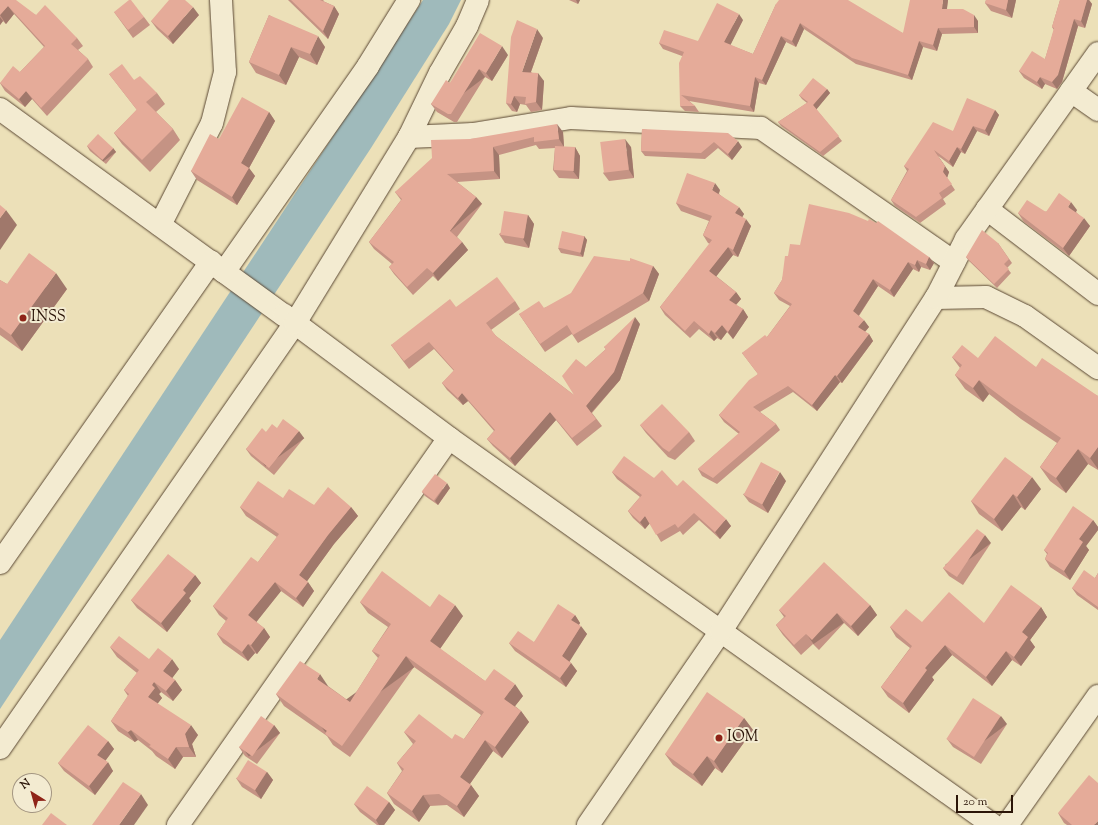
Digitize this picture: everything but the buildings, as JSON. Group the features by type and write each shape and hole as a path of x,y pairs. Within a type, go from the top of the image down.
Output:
{"street":[{"path":"160,225 212,123 225,72 221,0"},
{"path":"0,563 223,271 368,66 409,0"},
{"path":"0,748 290,319 409,137 440,73 467,26 478,0"},
{"path":"588,825 721,631 936,298 966,240 1098,53"},
{"path":"1071,91 1098,110"},
{"path":"0,109 290,319 450,438 993,825"},
{"path":"409,137 473,134 571,118 761,128 954,262"},
{"path":"988,209 1098,294"},
{"path":"936,298 986,296 1025,316 1098,368"},
{"path":"178,825 450,438"},
{"path":"1007,825 1098,696"}],"water":[{"path":"423,0 461,0 449,24 371,148 0,709 0,640"}],"place":[{"name":"INSS","path":"23,318"},
{"name":"IOM","path":"719,738"}]}
